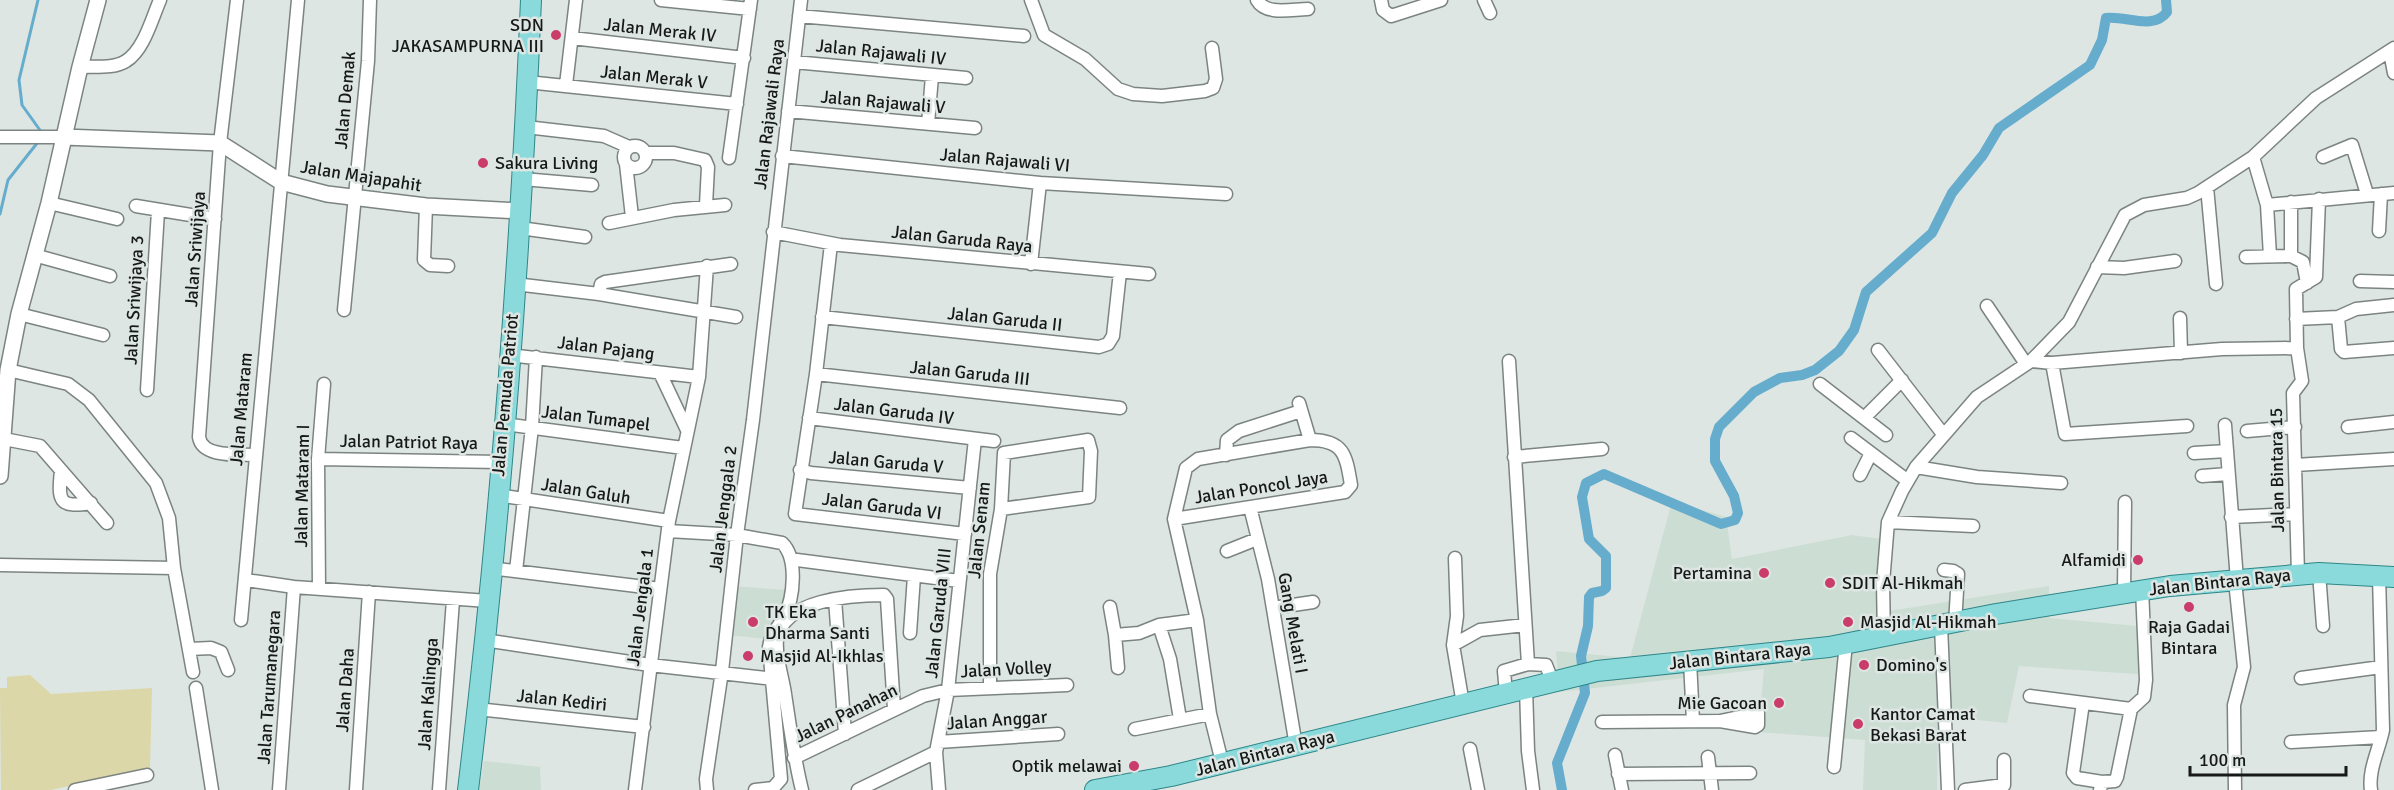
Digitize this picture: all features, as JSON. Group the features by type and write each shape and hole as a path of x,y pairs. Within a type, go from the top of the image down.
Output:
{"main road":[{"name":"Jalan Pemuda Patriot","path":"468,790 504,424 523,179 531,0"},
{"name":"Jalan Bintara Raya","path":"1107,789 1172,783 1222,762 1296,746 1526,688 1575,679 1597,671 1846,643 2133,591 2298,574 2387,576"}],"street":[{"path":"0,467 8,370 19,314 49,203 98,0"},
{"path":"80,67 108,66 126,62 142,41 160,0"},
{"name":"Jalan Sriwijaya","path":"237,0 220,143 200,442 214,452 255,455"},
{"name":"Jalan Mataram","path":"241,620 298,0"},
{"name":"Jalan Demak","path":"344,310 368,61 370,0"},
{"path":"567,85 576,0"},
{"path":"661,0 751,5 729,158"},
{"name":"Jalan Rajawali Raya","path":"773,232 801,0"},
{"path":"1031,0 1044,35 1085,59 1118,89 1133,94 1162,96 1213,88 1216,79 1212,48"},
{"path":"1257,0 1263,9 1308,9"},
{"path":"1381,0 1383,10 1391,16 1441,0"},
{"path":"1484,0 1490,13"},
{"path":"799,16 1024,36"},
{"name":"Jalan Merak IV","path":"572,38 744,58"},
{"path":"1884,637 1883,582 1888,522 1908,481 1916,467 1943,434 1985,389 2028,362 2069,322 2125,215 2144,205 2193,196 2208,187 2253,157 2316,98 2392,50 2394,73"},
{"name":"Jalan Rajawali IV","path":"794,62 966,78"},
{"path":"928,124 932,76"},
{"name":"Jalan Merak V","path":"527,82 737,104"},
{"name":"Jalan Rajawali V","path":"788,111 975,128"},
{"path":"526,127 604,136 629,147 640,147 645,153 645,161 640,167 633,168 626,164"},
{"path":"0,137 220,143"},
{"name":"Jalan Majapahit","path":"220,143 280,182 354,198 520,220"},
{"path":"2323,157 2352,145 2367,194"},
{"path":"629,147 623,157 626,164 632,217"},
{"path":"645,153 674,153 705,160 708,167 706,205"},
{"name":"Jalan Rajawali VI","path":"782,156 1040,183 1226,194"},
{"path":"2253,157 2268,206 2270,256"},
{"path":"523,179 592,185"},
{"path":"1031,264 1040,183"},
{"path":"2208,187 2216,284"},
{"path":"2268,206 2367,194 2388,194 2379,231"},
{"name":"Jalan Bintara 15","path":"2298,574 2293,393 2302,381 2297,348 2296,289 2316,277 2319,199"},
{"path":"2291,202 2291,256"},
{"path":"49,203 117,219"},
{"path":"609,223 706,205 724,205"},
{"path":"136,206 215,219"},
{"path":"426,206 424,260 430,265 448,266"},
{"name":"Jalan Sriwijaya 3","path":"147,390 158,211"},
{"path":"520,220 585,237"},
{"name":"Jalan Garuda Raya","path":"773,232 831,243 1031,264 1149,273"},
{"name":"Jalan Jenggala 2","path":"707,790 706,779 722,672 737,535 753,420 773,232"},
{"path":"800,470 816,374 831,243"},
{"path":"34,255 110,276"},
{"path":"2246,257 2291,256 2303,262 2307,284"},
{"path":"2097,267 2124,268 2175,261"},
{"path":"599,294 602,283 731,264"},
{"name":"Jalan Jengala 1","path":"635,790 668,526 682,448 699,376 707,266"},
{"name":"Jalan Garuda II","path":"822,317 1100,347 1108,344 1113,336 1120,272"},
{"path":"2360,281 2394,282"},
{"path":"515,284 599,294 736,317"},
{"path":"2296,319 2338,317 2356,309 2394,305"},
{"path":"1987,306 2028,362"},
{"path":"19,314 103,335"},
{"path":"2338,317 2341,349 2344,351 2394,348"},
{"path":"2180,318 2181,353"},
{"path":"2028,362 2052,363 2181,353 2297,348"},
{"path":"1878,350 1943,434"},
{"name":"Jalan Pajang","path":"509,355 699,376"},
{"path":"516,571 532,428 536,357"},
{"path":"1509,361 1528,664"},
{"path":"2052,363 2062,432 2068,436 2187,426"},
{"path":"8,370 68,384 89,400 156,483 164,499 169,518 174,568 193,672"},
{"path":"660,373 687,430"},
{"name":"Jalan Garuda III","path":"816,374 1120,408"},
{"path":"1864,418 1902,380"},
{"name":"Jalan Mataram I","path":"319,589 318,459 324,384"},
{"path":"1821,384 1887,435"},
{"path":"1226,455 1227,440 1239,431 1300,407 1310,440"},
{"name":"Jalan Garuda IV","path":"808,418 994,441"},
{"path":"2348,427 2394,422"},
{"name":"Jalan Tumapel","path":"504,424 682,448"},
{"path":"2224,425 2244,667 2234,705 2235,790"},
{"path":"2247,431 2295,426"},
{"path":"1851,438 1908,481"},
{"path":"4,439 40,446 107,523"},
{"name":"Jalan Garuda VIII","path":"939,790 937,747 948,690 975,439"},
{"name":"Jalan Senam","path":"990,687 990,574 1001,509 1004,453 1078,439 1088,440 1090,444 1090,495 1087,498 1001,509"},
{"name":"Jalan Poncol Jaya","path":"1174,519 1350,489 1342,451 1336,444 1327,440 1310,440 1198,459 1186,468 1174,519 1197,620 1210,714 1222,762"},
{"path":"1514,457 1602,449"},
{"path":"2194,453 2227,451"},
{"path":"1860,475 1871,453"},
{"name":"Jalan Patriot Raya","path":"318,459 500,462"},
{"path":"2295,465 2394,459"},
{"path":"1916,467 1977,477 2061,483"},
{"path":"61,470 59,492 65,504 70,506 91,503"},
{"name":"Jalan Garuda V","path":"800,470 811,473 970,488"},
{"name":"Jalan Garuda VI","path":"800,470 795,514 964,534"},
{"path":"2202,476 2228,474"},
{"name":"Jalan Galuh","path":"497,495 668,526 782,543 791,556 789,601 784,617 771,635 769,647 774,679 781,779 773,788 754,790"},
{"path":"2083,702 2073,773 2077,778 2101,786 2115,781 2117,777 2131,709 2144,697 2146,680 2133,591 2125,502"},
{"name":"Gang Melati I","path":"1250,507 1274,608 1296,746"},
{"path":"2231,517 2296,514"},
{"path":"1888,522 1973,526"},
{"path":"1227,551 1257,539"},
{"path":"1455,558 1457,616 1453,645 1463,704"},
{"path":"797,560 959,581"},
{"path":"0,565 174,568"},
{"path":"490,568 653,588"},
{"path":"1944,570 1958,574 1948,625 1948,790"},
{"path":"2319,573 2323,626"},
{"path":"910,633 915,576"},
{"path":"2371,790 2369,778 2386,732 2388,684 2382,667 2387,576"},
{"path":"246,580 294,587 488,601"},
{"name":"Jalan Tarumanegara","path":"279,790 294,587"},
{"name":"Jalan Daha","path":"356,790 369,592"},
{"path":"802,790 794,758 777,640 785,623 801,608 835,599 884,595 887,599 894,710"},
{"path":"835,599 844,734"},
{"name":"Jalan Kalingga","path":"439,790 453,600"},
{"path":"1274,608 1313,602"},
{"path":"1110,607 1118,668"},
{"path":"1115,635 1139,633 1159,625 1197,620"},
{"path":"1159,625 1170,659 1180,719"},
{"path":"1453,645 1480,630 1525,625"},
{"path":"484,640 650,665 774,679"},
{"path":"1834,767 1846,643"},
{"path":"190,649 211,648 221,652 228,670"},
{"path":"1690,661 1693,721"},
{"path":"1506,693 1504,671 1528,664 1546,665 1552,683"},
{"path":"2301,678 2382,667"},
{"name":"Jalan Volley","path":"948,690 1067,685"},
{"path":"196,688 212,790"},
{"path":"1526,688 1528,751 1533,790"},
{"name":"Jalan Panahan","path":"794,758 923,696 948,690"},
{"path":"2030,696 2131,709"},
{"name":"Jalan Kediri","path":"477,709 644,727"},
{"path":"1135,729 1210,714"},
{"path":"1602,722 1720,721"},
{"path":"2291,742 2386,732"},
{"name":"Jalan Anggar","path":"937,747 1058,734"},
{"path":"858,790 937,747"},
{"path":"1470,749 1478,790"},
{"path":"1615,754 1622,790"},
{"path":"1708,757 1712,790"},
{"path":"1965,790 2004,785 2004,760"},
{"path":"1618,774 1750,773"},
{"path":"75,790 147,775"}],"shaded area":[{"path":"1672,501 1726,517 1732,559 1852,535 1881,539 1876,613 2049,586 2049,618 2148,627 2151,675 2019,666 2007,723 1938,716 1937,790 1863,790 1865,740 1758,732 1764,669 1559,692 1556,651 1630,658"},
{"name":"TK Eka Dharma Santi","path":"733,586 786,590 785,608 767,639 728,635"},
{"path":"30,675 51,694 152,688 150,768 51,790 1,790 0,688 7,688 7,677"},
{"path":"484,761 540,767 541,790 479,790"}],"waterway":[{"path":"38,0 19,80 22,105 42,133"},
{"path":"1562,790 1557,763 1585,693 1581,656 1588,626 1589,597 1592,593 1606,588 1606,556 1589,539 1582,497 1586,483 1604,474 1721,524 1735,520 1738,513 1734,496 1715,461 1715,439 1719,427 1754,392 1780,378 1802,375 1815,370 1839,351 1854,330 1866,292 1932,233 1952,193 1983,155 1999,128 2090,65 2102,40 2106,18 2154,21 2167,12 2166,0"},
{"path":"0,214 8,180 38,142"}],"place":[{"name":"SDN JAKASAMPURNA III","path":"556,35"},
{"name":"Sakura Living","path":"483,163"},
{"name":"Alfamidi","path":"2138,560"},
{"name":"Pertamina","path":"1764,573"},
{"name":"SDIT Al-Hikmah","path":"1830,583"},
{"name":"Raja Gadai Bintara","path":"2189,607"},
{"name":"TK Eka Dharma Santi","path":"753,622"},
{"name":"Masjid Al-Hikmah","path":"1848,622"},
{"name":"Masjid Al-Ikhlas","path":"748,656"},
{"name":"Domino's","path":"1864,665"},
{"name":"Mie Gacoan","path":"1779,703"},
{"name":"Kantor Camat Bekasi Barat","path":"1858,724"},
{"name":"Optik melawai","path":"1134,766"}]}
